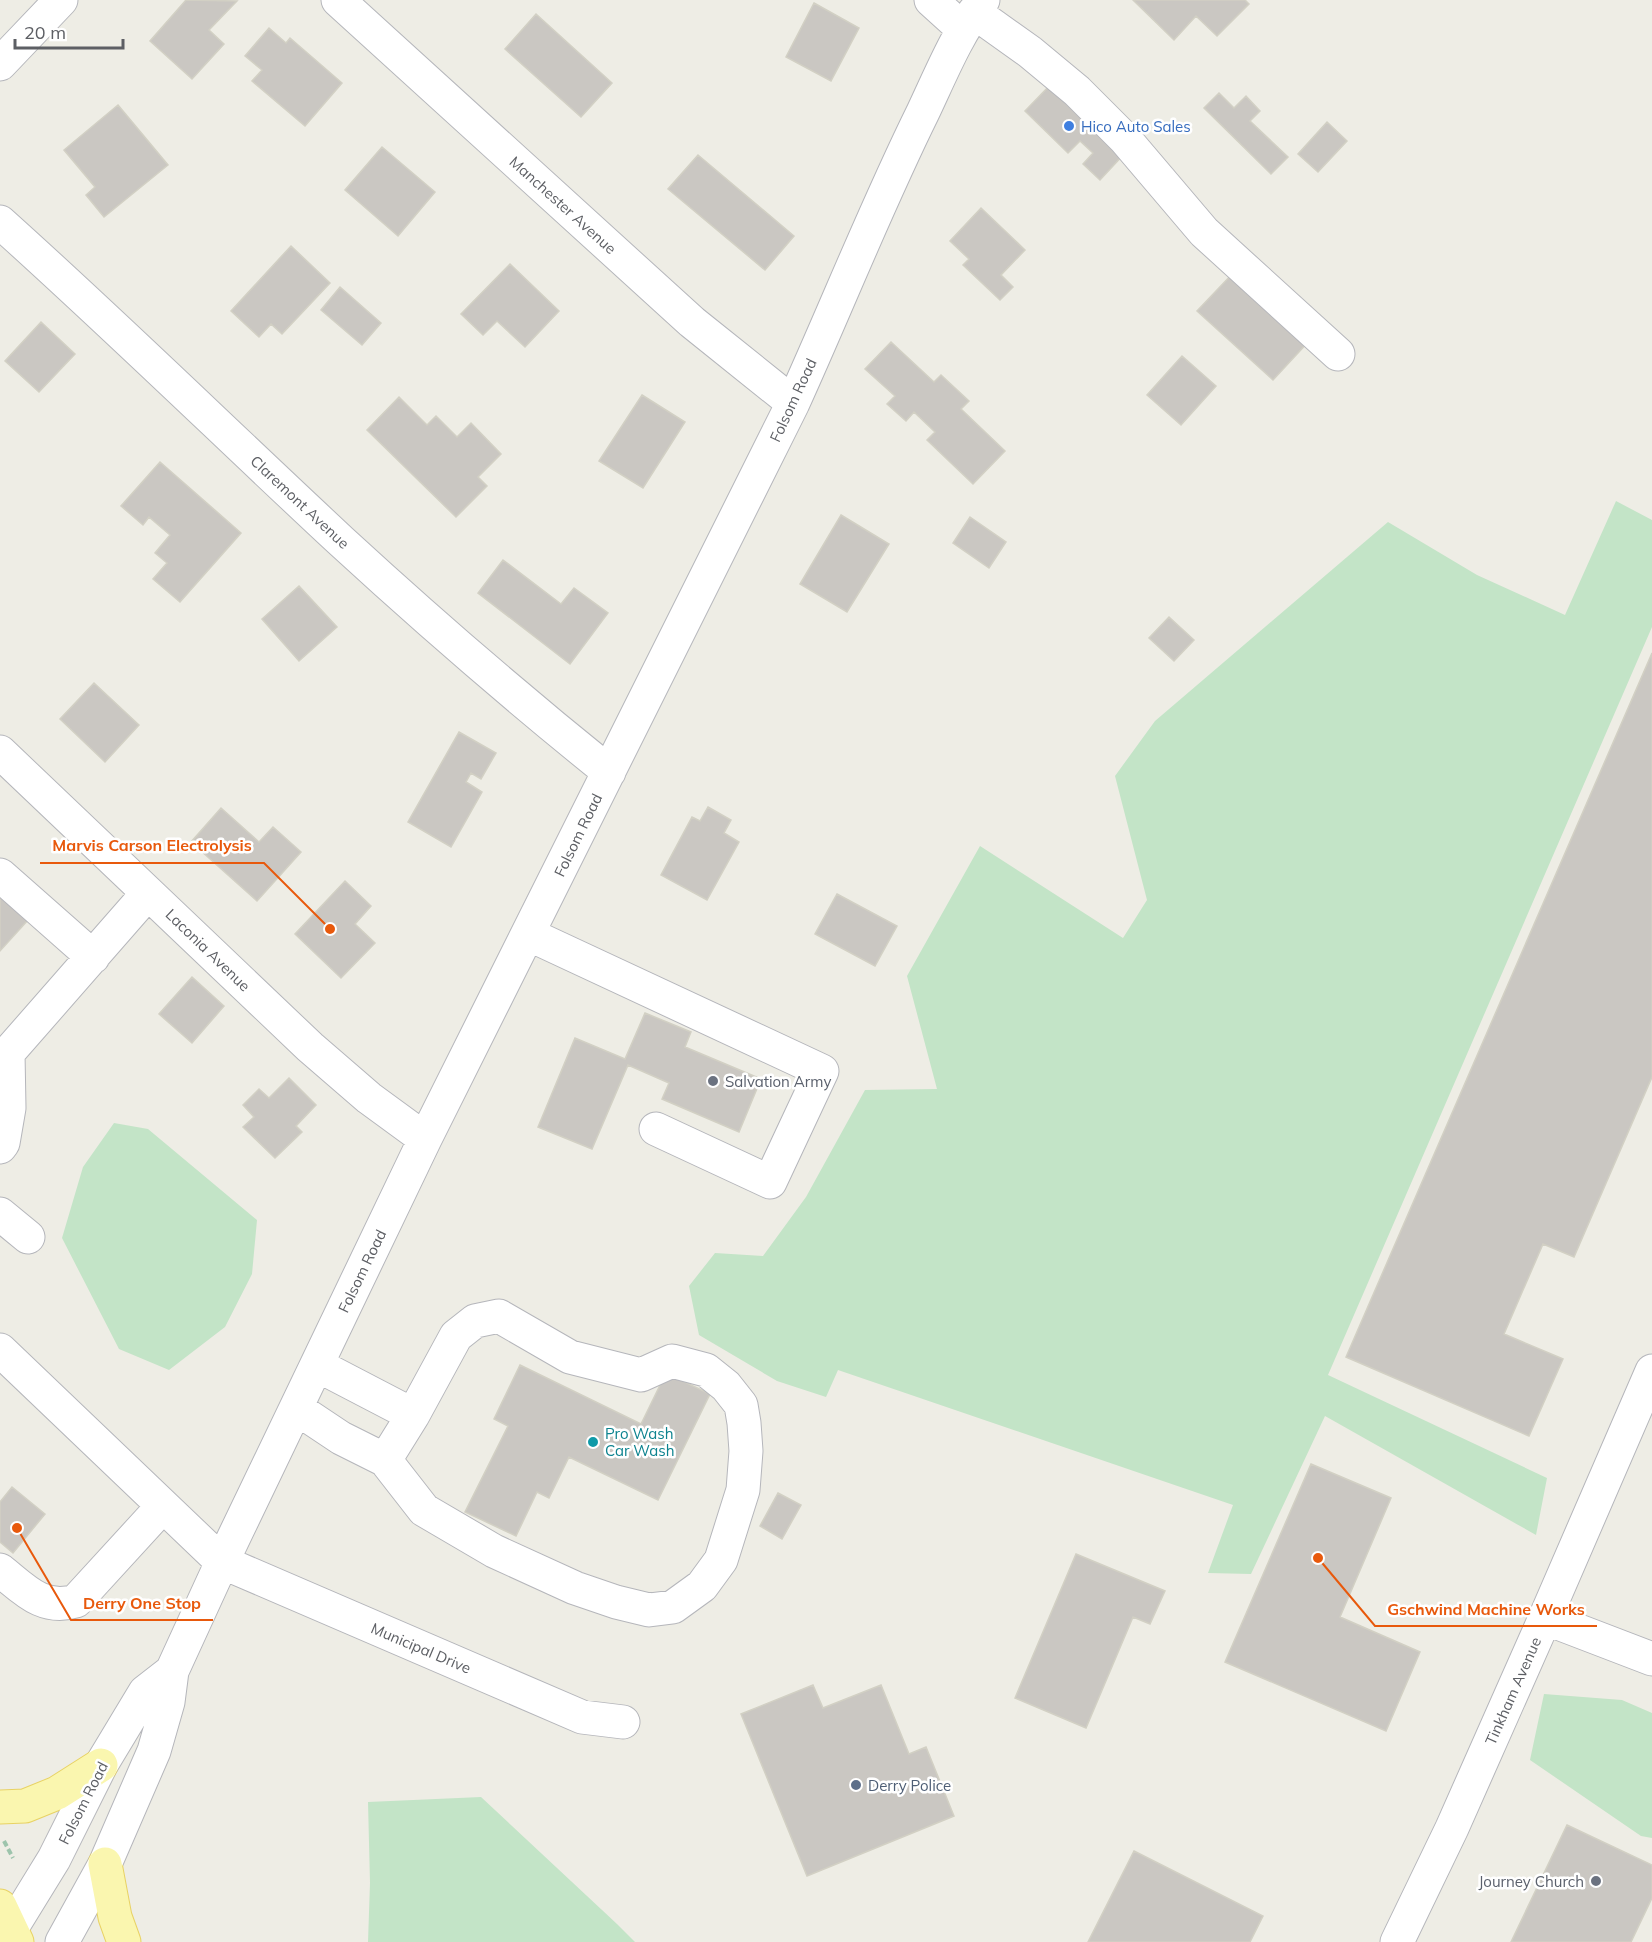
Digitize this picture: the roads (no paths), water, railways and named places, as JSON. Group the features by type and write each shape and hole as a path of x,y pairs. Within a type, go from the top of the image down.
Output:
{"main road":[{"path":"0,1807 25,1806 57,1793 101,1765"},
{"path":"105,1864 115,1917 124,1942"}],"street":[{"path":"0,64 61,0"},
{"name":"Manchester Avenue","path":"338,0 692,322 793,403"},
{"path":"931,0 973,14 1030,52 1077,91 1125,139 1204,232 1338,354"},
{"name":"Folsom Road","path":"62,1942 105,1864 154,1751 168,1702 172,1671 222,1562 425,1139 793,403 874,216 973,14"},
{"name":"Claremont Avenue","path":"0,222 65,280 427,620 609,772"},
{"name":"Laconia Avenue","path":"0,752 309,1047 369,1098 425,1139"},
{"path":"0,875 93,957"},
{"path":"0,1147 3,1143 9,1108 8,1053 148,892"},
{"path":"528,934 822,1071 770,1182 656,1129"},
{"path":"0,1214 28,1238"},
{"path":"296,1408 341,1438 385,1460 424,1510 494,1551 575,1588 649,1610 673,1607 702,1586 721,1560 743,1490 746,1451 741,1405 726,1386 706,1370 672,1361 641,1375 570,1357 499,1316 475,1320 456,1336 413,1415 385,1460"},
{"path":"0,1350 222,1562"},
{"path":"317,1365 413,1415"},
{"name":"Tinkham Avenue","path":"1397,1942 1452,1828 1651,1374"},
{"path":"0,1570 38,1600 49,1604 76,1601 163,1506"},
{"name":"Municipal Drive","path":"222,1562 582,1717 623,1722"},
{"path":"1545,1618 1652,1659"},
{"name":"Folsom Road","path":"8,1930 54,1859 101,1765 145,1692 172,1671"}],"place":[{"name":"Hico Auto Sales","path":"1069,126"},
{"name":"Marvis Carson Electrolysis","path":"330,929"},
{"name":"Salvation Army","path":"713,1081"},
{"name":"Pro Wash Car Wash","path":"593,1442"},
{"name":"Derry One Stop","path":"17,1528"},
{"name":"Gschwind Machine Works","path":"1318,1558"},
{"name":"Derry Police","path":"856,1785"},
{"name":"Journey Church","path":"1596,1881"}]}
